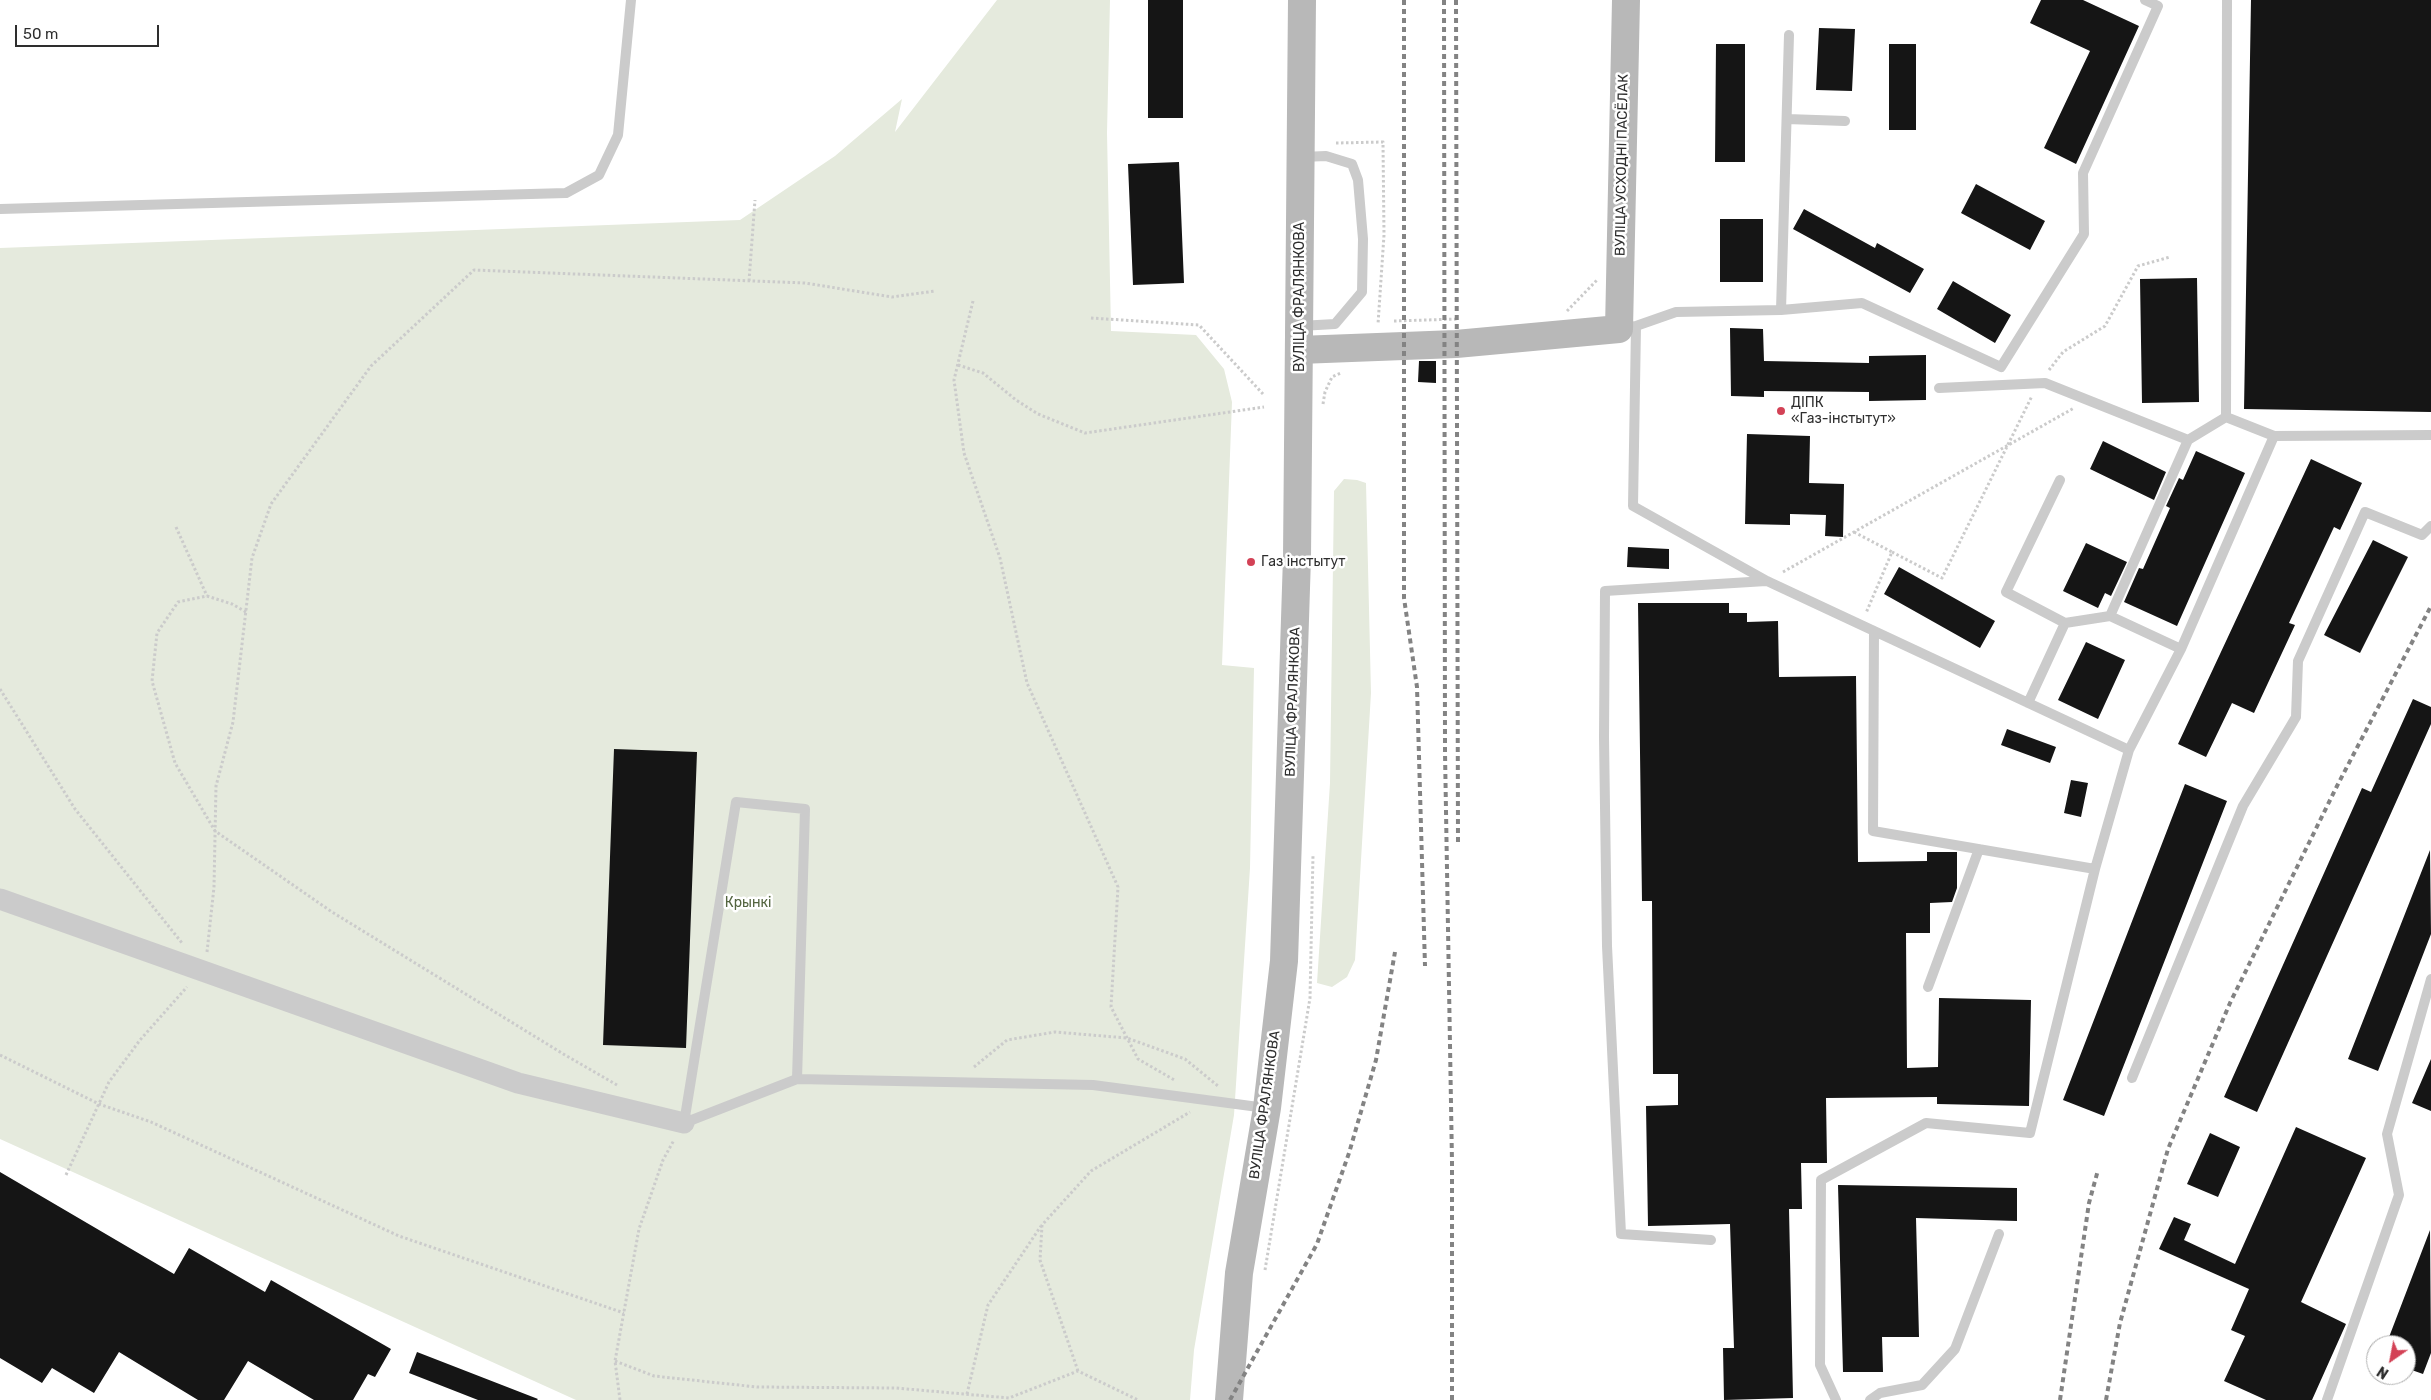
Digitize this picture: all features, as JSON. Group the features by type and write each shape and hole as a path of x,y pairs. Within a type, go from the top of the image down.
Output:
{"main road":[{"name":"ВУЛІЦА ФРАЛЯНКОВА","path":"1229,1400 1240,1273 1267,1108 1284,960 1298,557 1302,0"},
{"name":"ВУЛІЦА УСХОДНІ ПАСЁЛАК","path":"1626,0 1620,274 1628,328"},
{"path":"1300,338 1456,344 1628,328"}],"street":[{"path":"0,899 518,1083 684,1123"}],"lane":[{"path":"0,209 566,193 599,175 618,135 631,0"},
{"path":"2130,750 1767,581 1633,506 1628,328 1676,312 1781,310 1862,303 2001,368 2084,234 2083,173 2158,6 2145,0"},
{"path":"2226,417 2227,0"},
{"path":"1781,310 1789,35"},
{"path":"1787,119 1845,121"},
{"path":"1300,338 1335,324 1362,292 1363,238 1358,180 1352,164 1326,156 1301,157"},
{"path":"1938,388 2046,384 2188,440"},
{"path":"2226,417 2274,436 2431,436"},
{"path":"2110,616 2188,440 2226,417"},
{"path":"1836,1400 1820,1365 1821,1180 1926,1123 2030,1133 2095,869 2130,750 2181,649 2274,436"},
{"path":"2060,480 2006,592 2065,623 2110,616 2181,649"},
{"path":"2132,1078 2243,806 2296,717 2298,661 2365,512 2422,535 2431,526"},
{"path":"1710,1240 1621,1234 1607,946 1604,737 1605,591 1767,581"},
{"path":"2028,703 2065,623"},
{"path":"1874,631 1873,831 2095,869"},
{"path":"684,1123 736,802 805,809 797,1079"},
{"path":"1928,987 1978,849"},
{"path":"2327,1400 2399,1195 2387,1134 2431,979"},
{"path":"684,1123 797,1079 1093,1085 1267,1108"},
{"path":"1870,1400 1880,1393 1922,1385 1955,1349 1999,1234"}],"path":[{"path":"749,281 755,200"},
{"path":"1854,532 1942,578 2038,384 2064,352 2106,326 2138,266 2170,257"},
{"path":"66,1175 109,1082 140,1040 186,988 205,972 214,887 216,786 233,722 252,558 272,504 371,366 474,270 805,283 892,298 935,291"},
{"path":"1564,315 1602,274 1620,274"},
{"path":"972,301 954,380 964,453 1000,558 1027,683 1118,887 1111,1007 1138,1059 1178,1082"},
{"path":"1091,318 1199,325 1263,394"},
{"path":"1370,326 1404,320 1466,318"},
{"path":"958,365 983,373 1016,400 1038,414 1085,433 1264,407"},
{"path":"1767,581 2088,400"},
{"path":"176,527 207,596"},
{"path":"1861,625 1892,552"},
{"path":"246,612 232,604 207,596 178,602 157,632 152,681 175,763 215,831 332,912 565,1055 625,1089"},
{"path":"0,689 75,809 205,972"},
{"path":"956,1082 1007,1040 1055,1032 1127,1038 1185,1058 1240,1104"},
{"path":"0,1055 99,1104 151,1122 399,1236 624,1312"},
{"path":"967,1394 988,1305 1042,1224 1091,1171 1209,1100"},
{"path":"620,1400 615,1361 639,1229 664,1160 684,1123"},
{"path":"1042,1224 1040,1260 1078,1371 1138,1400"},
{"path":"615,1361 654,1376 757,1387 896,1388 1009,1398 1078,1371"}],"green space":[{"name":"Крынкі","path":"997,0 1110,0 1107,133 1111,331 1196,335 1224,369 1232,402 1222,665 1254,668 1250,868 1234,1115 1194,1350 1190,1400 576,1400 0,1139 0,248 740,220 835,156 902,99 895,132"},
{"path":"1344,479 1366,483 1371,693 1355,960 1347,977 1332,987 1317,983 1330,783 1334,491"}],"building":[{"path":"1148,0 1183,0 1183,118 1148,118"},
{"path":"2041,0 2083,0 2139,26 2076,164 2044,148 2090,51 2030,23"},
{"path":"2251,0 2431,0 2431,412 2244,409"},
{"path":"1819,28 1855,29 1852,91 1816,90"},
{"path":"1716,44 1745,44 1745,162 1715,162"},
{"path":"1889,44 1916,44 1916,130 1889,130"},
{"path":"1179,162 1184,283 1133,285 1128,164"},
{"path":"1976,184 2045,221 2030,250 1961,213"},
{"path":"1804,209 1875,248 1877,243 1924,269 1910,293 1793,229"},
{"path":"1720,219 1763,219 1763,282 1720,282"},
{"path":"2197,278 2199,402 2142,403 2140,279"},
{"path":"1953,281 2011,315 1995,343 1937,309"},
{"path":"1730,328 1763,329 1764,361 1869,363 1869,356 1926,355 1926,400 1869,401 1869,392 1764,391 1764,397 1731,396"},
{"path":"1419,361 1436,361 1436,383 1418,382"},
{"path":"1747,434 1810,436 1809,483 1844,484 1843,537 1825,536 1826,515 1790,514 1790,525 1745,524"},
{"path":"2103,441 2166,472 2154,500 2090,469"},
{"path":"2196,451 2245,473 2177,626 2124,602 2139,568 2143,569 2170,508 2166,506 2179,478 2183,480"},
{"path":"2311,459 2362,483 2340,530 2334,527 2289,623 2295,625 2254,713 2232,703 2206,757 2178,744"},
{"path":"2373,540 2408,557 2360,653 2324,635"},
{"path":"2086,543 2127,562 2111,596 2105,593 2098,608 2063,591"},
{"path":"1628,547 1669,549 1669,569 1627,567"},
{"path":"1899,567 1995,621 1980,648 1884,594"},
{"path":"1638,603 1729,603 1729,613 1747,613 1747,622 1778,621 1779,677 1856,676 1858,862 1927,861 1927,852 1957,852 1957,888 1952,902 1930,903 1930,933 1906,933 1907,1068 1938,1067 1939,998 2031,1000 2029,1106 1937,1104 1937,1097 1826,1098 1827,1163 1801,1163 1802,1209 1789,1209 1793,1398 1724,1400 1723,1348 1734,1348 1730,1224 1648,1226 1646,1106 1678,1105 1678,1074 1653,1074 1652,901 1642,901"},
{"path":"2086,642 2125,660 2098,719 2058,700"},
{"path":"2413,699 2431,707 2431,724 2257,1112 2224,1097 2362,788 2371,792"},
{"path":"2007,729 2056,747 2050,763 2001,745"},
{"path":"614,749 697,752 686,1048 603,1045"},
{"path":"2071,780 2088,783 2081,817 2064,813"},
{"path":"2185,784 2227,801 2104,1116 2063,1100"},
{"path":"2430,850 2431,934 2378,1071 2348,1059"},
{"path":"2431,1059 2431,1111 2412,1103"},
{"path":"2296,1127 2366,1158 2301,1302 2346,1324 2312,1400 2266,1400 2224,1381 2245,1336 2231,1330 2249,1289 2159,1249 2174,1217 2191,1224 2184,1240 2235,1264"},
{"path":"2210,1133 2240,1147 2218,1197 2187,1184"},
{"path":"0,1172 174,1274 189,1248 265,1292 271,1280 391,1349 375,1377 368,1374 353,1400 314,1400 248,1361 224,1400 198,1400 119,1352 94,1393 52,1368 42,1383 0,1358"},
{"path":"1838,1185 2017,1188 2017,1221 1916,1218 1919,1337 1882,1337 1883,1372 1843,1372"},
{"path":"2430,1230 2431,1353 2423,1374 2416,1372 2416,1335 2390,1335"},
{"path":"417,1352 538,1399 478,1400 409,1373"}],"railway":[{"path":"1404,0 1404,598 1417,687 1425,966"},
{"path":"1444,0 1445,752 1452,1162 1452,1400"},
{"path":"1456,0 1458,843"},
{"path":"2106,1400 2120,1323 2168,1149 2230,1003 2337,786 2431,606"},
{"path":"1230,1400 1317,1244 1349,1153 1376,1060 1395,952"},
{"path":"2060,1400 2089,1203 2098,1170"}],"place":[{"name":"ДІПК «Газ-інстытут»","path":"1781,411"},
{"name":"Газ інстытут","path":"1251,562"}]}
